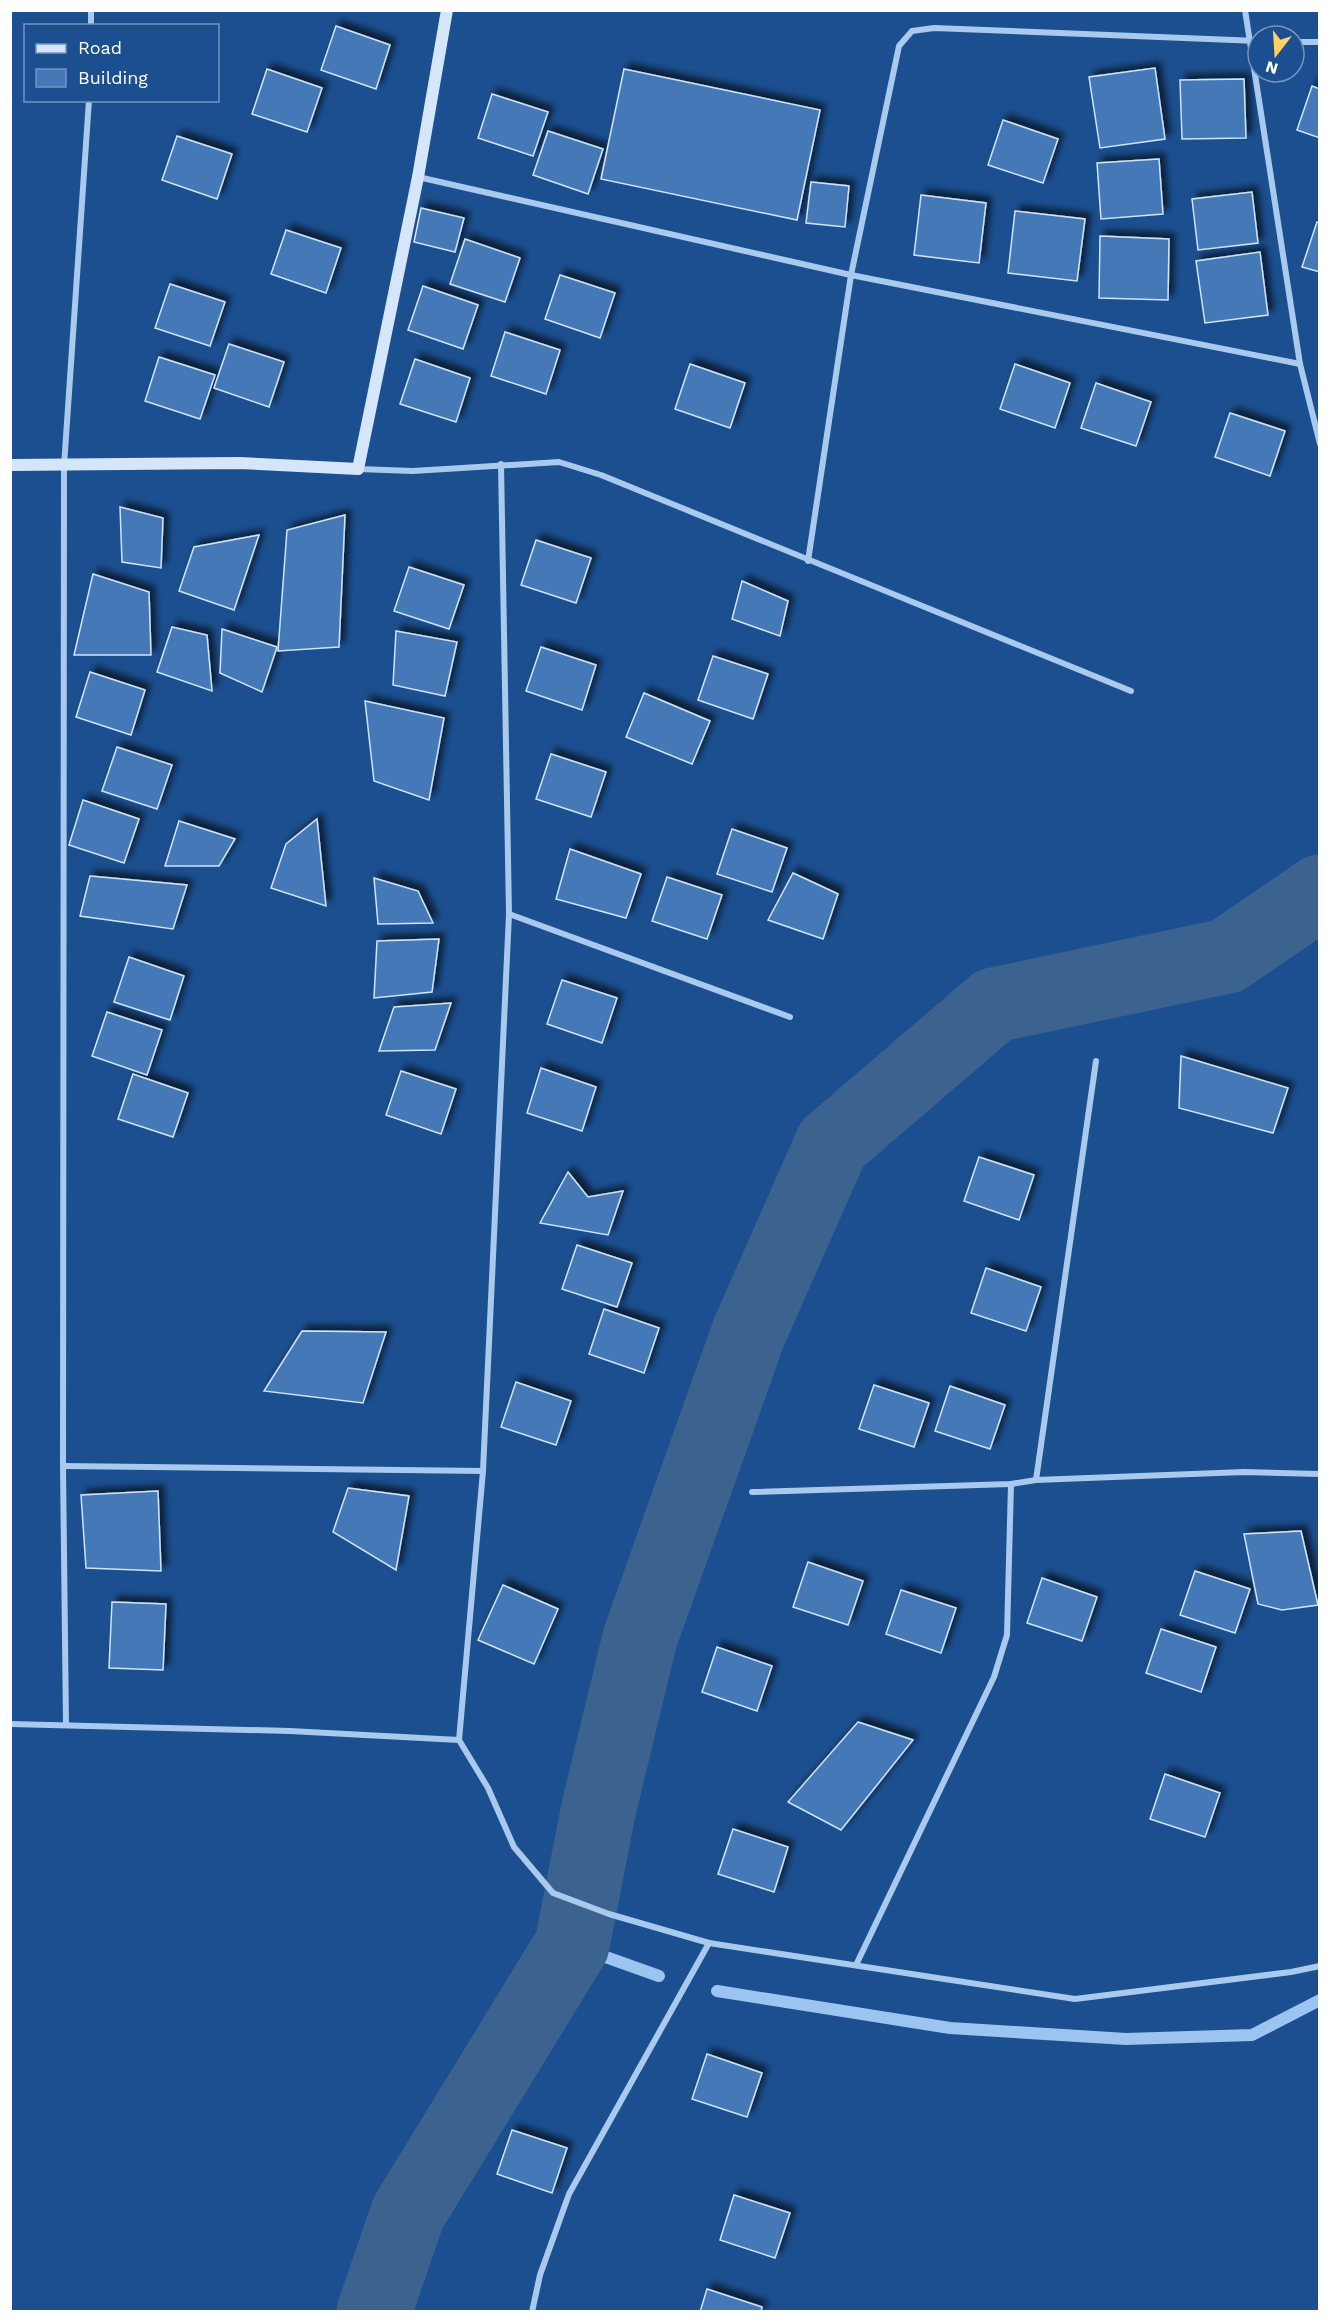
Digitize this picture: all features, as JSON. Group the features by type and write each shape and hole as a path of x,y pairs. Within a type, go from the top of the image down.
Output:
{"street":[{"path":"358,469 418,177 447,10"},
{"path":"808,561 851,275 899,46 912,31 934,28 1246,41"},
{"path":"1260,84 1300,364 1320,444"},
{"path":"66,1725 63,1466 64,466 89,102"},
{"path":"418,177 851,275 1300,364"},
{"path":"10,465 239,463 413,471 559,462 601,475 1131,691"},
{"path":"501,464 509,914 483,1472 459,1740 488,1788 514,1847 553,1893 609,1914 709,1943 1075,1999 1291,1972 1320,1966"},
{"path":"509,914 790,1017"},
{"path":"1036,1480 1096,1061"},
{"path":"63,1466 483,1472"},
{"path":"752,1492 1011,1484 1036,1480 1244,1472 1320,1474"},
{"path":"856,1965 994,1677 1007,1635 1011,1484"},
{"path":"10,1724 290,1731 459,1740"},
{"path":"532,2312 540,2275 569,2194 709,1943"}],"building":[{"path":"336,26 390,45 376,89 321,70"},
{"path":"1155,68 1165,139 1100,148 1089,77"},
{"path":"267,69 322,88 307,132 252,114"},
{"path":"624,69 820,110 797,220 601,179"},
{"path":"1244,79 1246,138 1182,139 1180,80"},
{"path":"1312,86 1320,89 1320,138 1297,130"},
{"path":"492,94 548,112 533,156 478,138"},
{"path":"1003,120 1058,139 1043,183 988,165"},
{"path":"548,131 603,149 588,194 533,175"},
{"path":"177,136 232,154 217,199 162,180"},
{"path":"1159,159 1163,214 1101,219 1097,163"},
{"path":"811,182 849,186 845,227 806,223"},
{"path":"1252,192 1258,243 1198,250 1192,199"},
{"path":"921,195 986,203 979,263 914,255"},
{"path":"421,208 464,218 455,252 414,242"},
{"path":"1015,211 1085,219 1077,281 1008,273"},
{"path":"1317,222 1320,223 1320,272 1302,267"},
{"path":"286,230 341,248 326,293 271,274"},
{"path":"1100,236 1169,239 1168,300 1099,298"},
{"path":"465,239 520,258 505,302 450,284"},
{"path":"1260,252 1268,315 1205,323 1196,261"},
{"path":"560,275 615,293 600,338 545,319"},
{"path":"170,284 225,302 210,346 155,328"},
{"path":"423,286 478,305 463,349 408,330"},
{"path":"505,332 560,350 546,394 491,376"},
{"path":"229,344 284,362 269,407 214,388"},
{"path":"159,357 215,375 200,419 145,401"},
{"path":"415,359 470,378 456,422 400,404"},
{"path":"690,364 745,383 730,428 675,409"},
{"path":"1015,364 1070,383 1055,428 1000,409"},
{"path":"1096,383 1151,402 1136,446 1081,428"},
{"path":"1230,413 1285,431 1270,476 1215,457"},
{"path":"120,507 163,518 161,568 122,562"},
{"path":"345,515 339,647 278,651 287,530"},
{"path":"259,535 234,610 179,591 194,547"},
{"path":"536,540 591,558 576,603 521,585"},
{"path":"409,567 464,585 449,629 394,611"},
{"path":"93,574 149,592 151,655 74,655"},
{"path":"742,581 788,601 780,636 732,619"},
{"path":"172,627 207,635 212,691 157,672"},
{"path":"222,629 277,647 262,692 220,673"},
{"path":"396,631 457,642 445,696 393,685"},
{"path":"541,647 596,665 582,710 526,691"},
{"path":"713,656 768,674 753,719 698,700"},
{"path":"90,672 145,690 131,735 76,717"},
{"path":"644,693 710,721 692,764 626,737"},
{"path":"365,701 444,718 429,800 374,781"},
{"path":"117,747 172,765 157,809 102,791"},
{"path":"551,754 606,772 591,817 536,799"},
{"path":"83,800 139,819 124,863 69,845"},
{"path":"317,819 326,906 271,888 286,844"},
{"path":"179,821 235,839 219,866 165,866"},
{"path":"732,829 787,848 772,892 717,874"},
{"path":"570,849 641,874 626,918 556,899"},
{"path":"793,873 838,894 823,939 768,920"},
{"path":"90,876 187,885 173,929 80,916"},
{"path":"667,877 722,895 707,939 652,921"},
{"path":"374,878 418,891 433,923 378,924"},
{"path":"439,939 432,992 374,998 377,941"},
{"path":"129,957 184,976 170,1020 114,1002"},
{"path":"562,980 617,998 602,1043 547,1024"},
{"path":"451,1003 435,1050 379,1051 394,1007"},
{"path":"107,1012 162,1030 147,1075 92,1056"},
{"path":"1181,1056 1288,1088 1273,1133 1179,1108"},
{"path":"541,1068 596,1087 582,1131 527,1113"},
{"path":"401,1071 456,1089 441,1134 386,1115"},
{"path":"133,1074 188,1093 173,1137 118,1119"},
{"path":"979,1157 1034,1175 1019,1220 964,1201"},
{"path":"568,1172 588,1197 623,1191 608,1235 540,1223"},
{"path":"577,1245 632,1263 617,1307 562,1289"},
{"path":"986,1268 1041,1287 1026,1331 971,1313"},
{"path":"604,1309 659,1328 644,1373 589,1354"},
{"path":"302,1331 386,1332 363,1403 264,1391"},
{"path":"516,1382 571,1401 556,1445 501,1427"},
{"path":"874,1385 929,1403 914,1447 859,1429"},
{"path":"950,1386 1005,1405 990,1449 935,1431"},
{"path":"348,1488 409,1496 396,1570 333,1532"},
{"path":"158,1491 161,1571 86,1568 81,1495"},
{"path":"1301,1531 1318,1605 1282,1610 1258,1604 1244,1534"},
{"path":"808,1562 863,1581 848,1625 793,1607"},
{"path":"1195,1571 1250,1589 1235,1633 1180,1615"},
{"path":"1042,1578 1097,1597 1082,1641 1027,1623"},
{"path":"503,1585 558,1609 534,1664 478,1640"},
{"path":"901,1590 956,1608 941,1653 886,1634"},
{"path":"112,1602 166,1604 163,1670 109,1668"},
{"path":"1161,1629 1216,1647 1201,1692 1146,1673"},
{"path":"717,1647 772,1666 757,1711 702,1692"},
{"path":"858,1722 913,1740 841,1830 788,1802"},
{"path":"1165,1774 1220,1793 1205,1837 1150,1819"},
{"path":"733,1829 788,1847 774,1892 718,1874"},
{"path":"707,2054 762,2073 747,2117 692,2099"},
{"path":"512,2130 567,2148 552,2193 497,2174"},
{"path":"734,2195 790,2213 775,2258 720,2240"},
{"path":"707,2289 762,2307 761,2312 700,2312"}],"waterway":[{"path":"374,2312 408,2213 572,1945 599,1807 640,1638 749,1332 832,1144 994,1005 1227,956 1320,892"},
{"path":"572,1945 659,1976"},
{"path":"717,1991 950,2028 1126,2039 1252,2035 1320,2000"}]}
